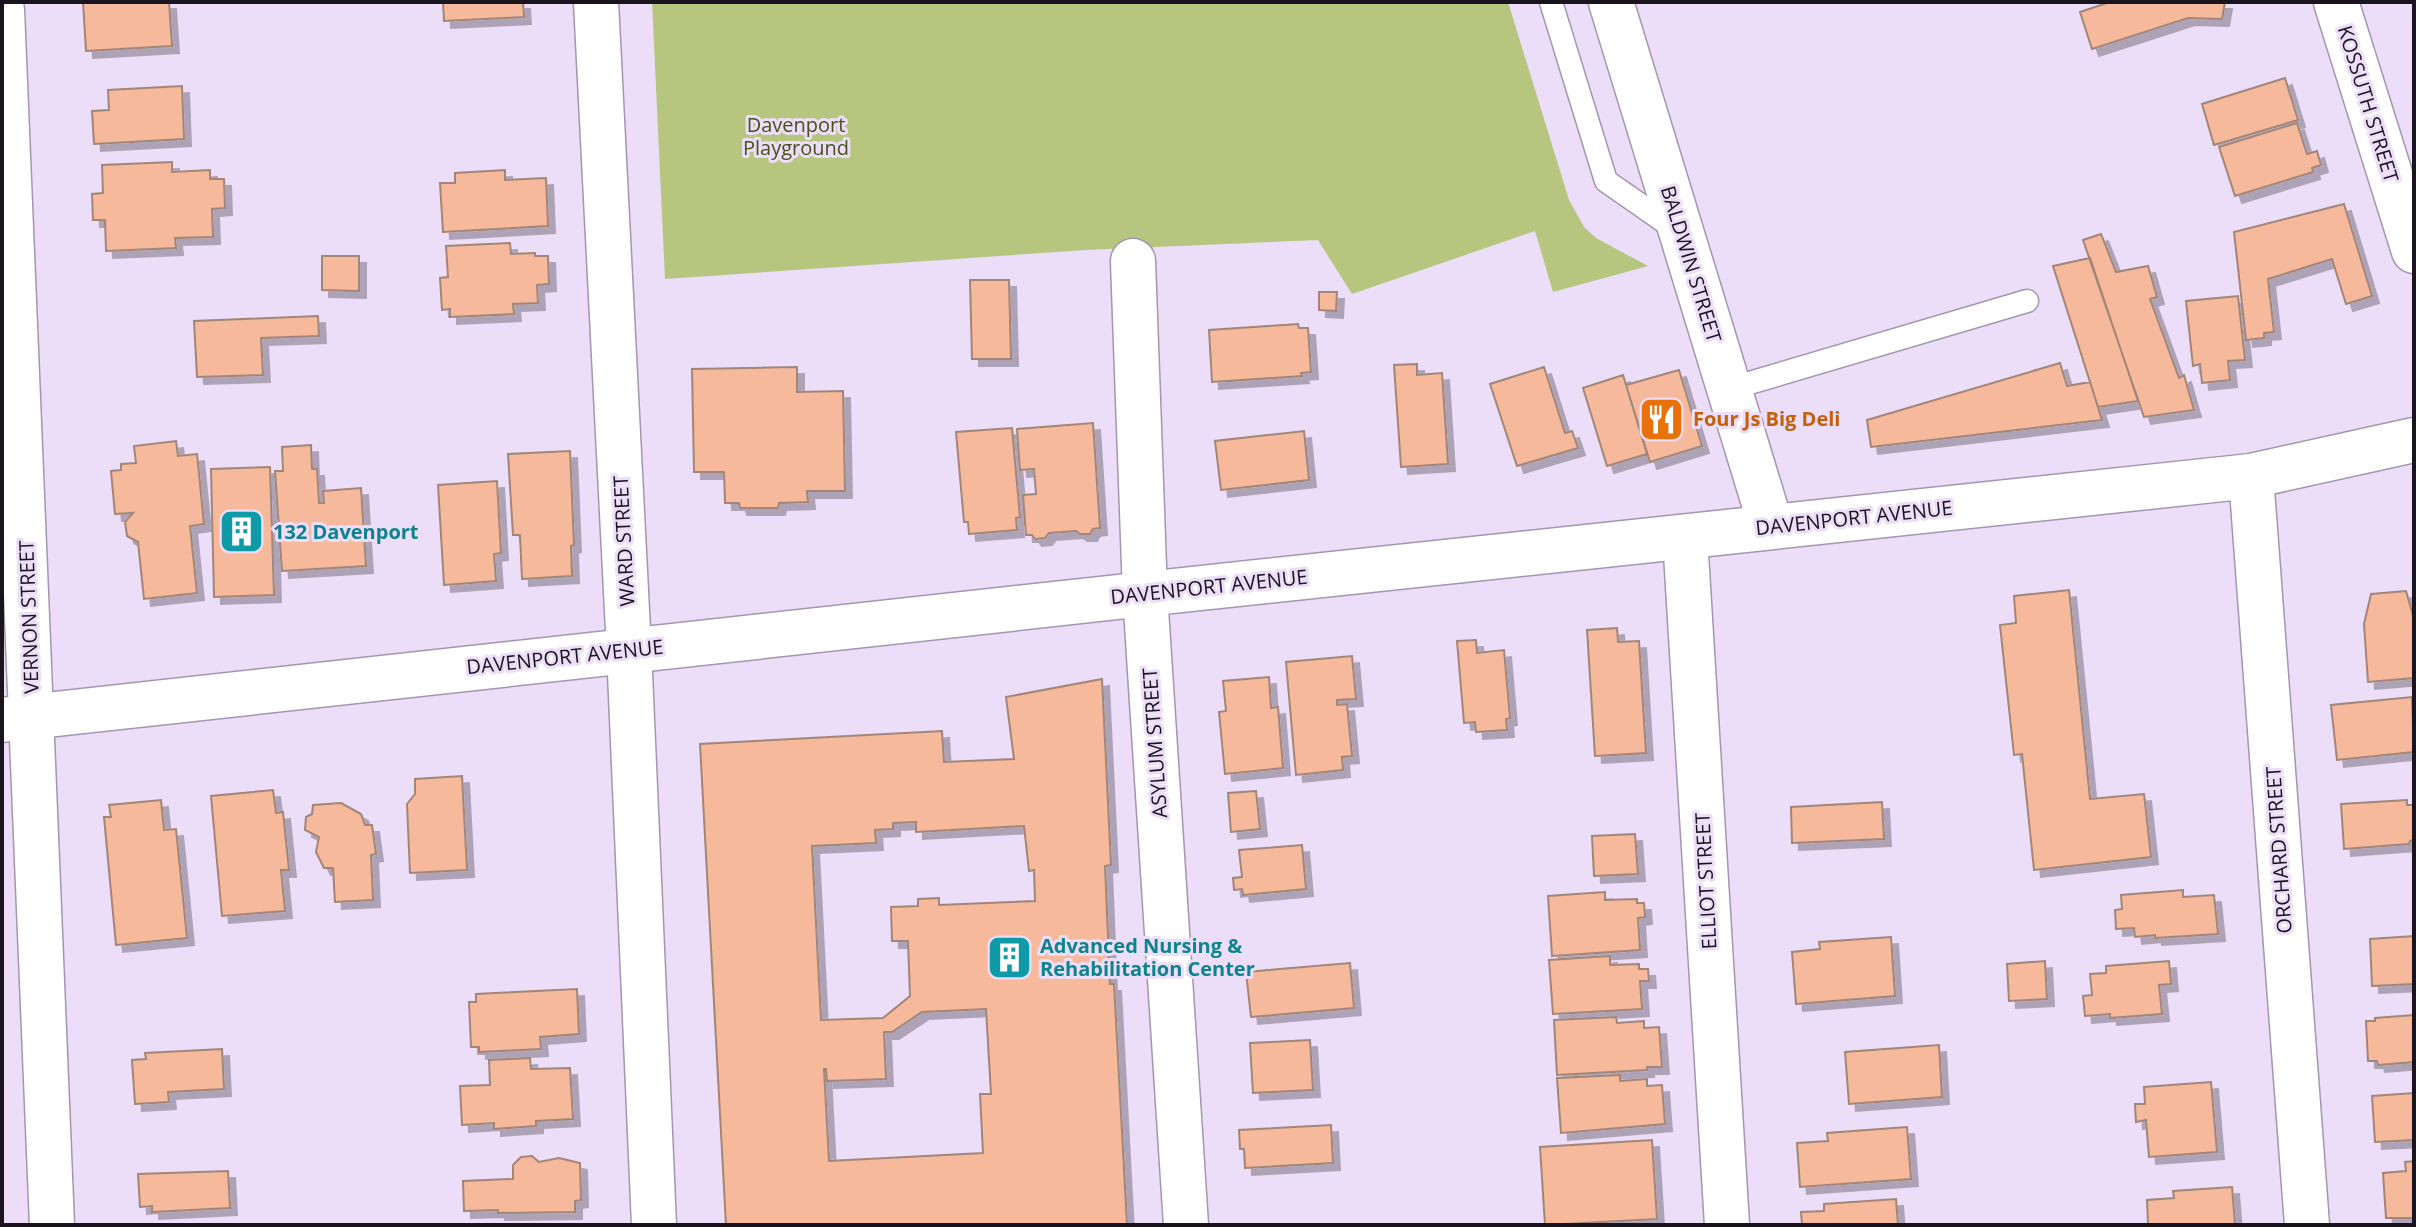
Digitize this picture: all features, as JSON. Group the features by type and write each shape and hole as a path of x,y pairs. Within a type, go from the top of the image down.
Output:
{"street":[{"name":"WARD STREET","path":"596,2 654,1225"},
{"name":"BALDWIN STREET","path":"1611,2 1771,526"},
{"name":"KOSSUTH STREET","path":"2336,2 2414,251"},
{"name":"VERNON STREET","path":"2,10 18,718 52,1225"},
{"name":"ASYLUM STREET","path":"1133,261 1145,594 1186,1225"},
{"name":"DAVENPORT AVENUE","path":"18,718 2251,476 2414,440"},
{"name":"ORCHARD STREET","path":"2251,476 2307,1225"},
{"name":"ELLIOT STREET","path":"1685,537 1727,1225"}],"lane":[{"path":"1551,2 1606,181 1682,234"},
{"path":"1729,389 2027,301"}],"green space":[{"name":"Davenport Playground","path":"652,2 1508,2 1569,200 1584,227 1596,238 1648,266 1553,292 1535,231 1352,294 1318,240 1085,250 665,279"}],"building":[{"path":"83,2 169,2 172,46 86,51"},
{"path":"443,2 523,2 524,17 444,21"},
{"path":"2110,2 2225,2 2222,19 2188,18 2092,49 2080,12"},
{"path":"2285,78 2298,120 2214,145 2202,104"},
{"path":"182,86 184,139 94,144 92,111 109,110 108,90"},
{"path":"2297,123 2307,154 2317,151 2321,165 2312,168 2313,172 2235,196 2219,147"},
{"path":"172,162 172,172 210,170 210,179 224,179 225,208 212,209 213,237 175,238 176,248 106,251 105,220 93,220 92,194 103,193 102,165"},
{"path":"505,170 505,180 546,178 548,226 443,232 440,183 455,183 455,173"},
{"path":"2344,204 2372,296 2346,304 2332,259 2268,279 2274,332 2264,333 2264,338 2246,340 2234,232"},
{"path":"2101,234 2116,272 2148,266 2157,297 2150,299 2179,378 2184,375 2194,410 2144,417 2083,240"},
{"path":"510,243 511,254 548,256 549,284 537,285 538,303 513,304 514,314 450,317 450,309 442,310 440,278 448,277 446,246"},
{"path":"322,256 359,256 359,291 322,290"},
{"path":"2090,258 2138,401 2098,407 2053,266"},
{"path":"970,280 1009,280 1011,359 972,359"},
{"path":"1319,292 1337,292 1336,311 1319,310"},
{"path":"2238,296 2245,360 2228,361 2230,380 2202,383 2200,364 2193,366 2186,301"},
{"path":"318,316 319,336 261,338 263,375 197,377 194,321"},
{"path":"1298,324 1299,328 1308,328 1311,372 1301,373 1302,376 1212,382 1209,330"},
{"path":"2060,363 2067,386 2090,382 2102,420 1871,447 1867,420"},
{"path":"1417,364 1417,375 1442,373 1448,464 1401,467 1394,365"},
{"path":"797,367 797,392 843,391 845,491 807,491 808,502 779,503 778,508 740,508 739,503 725,503 724,472 694,472 692,369"},
{"path":"1544,367 1565,433 1572,431 1578,448 1517,466 1490,384"},
{"path":"1679,370 1702,446 1650,462 1626,385"},
{"path":"1623,375 1647,454 1607,466 1583,388"},
{"path":"1093,423 1100,528 1093,529 1090,534 1076,531 1049,533 1045,538 1035,539 1032,535 1026,535 1023,495 1036,494 1034,469 1020,470 1017,429"},
{"path":"1012,428 1020,517 1016,518 1017,530 969,534 968,522 964,522 956,432"},
{"path":"1304,431 1309,480 1221,490 1215,441"},
{"path":"176,441 178,456 197,454 204,524 190,526 197,593 144,599 138,542 127,536 125,522 133,513 115,514 111,471 121,470 121,464 136,463 134,446"},
{"path":"311,445 312,469 317,469 319,503 324,503 323,491 361,488 366,566 282,571 275,471 283,471 282,447"},
{"path":"570,451 574,545 571,546 572,576 522,579 520,535 513,535 508,454"},
{"name":"132 Davenport","path":"270,467 274,595 214,597 211,469"},
{"path":"497,481 501,553 494,554 496,581 444,585 438,485"},
{"path":"2069,590 2090,799 2144,794 2151,857 2034,870 2022,754 2014,755 2000,625 2016,623 2014,596"},
{"path":"2406,591 2414,619 2414,678 2368,682 2364,624 2371,594"},
{"path":"1617,628 1618,642 1639,641 1646,753 1595,756 1587,630"},
{"path":"1476,640 1477,653 1504,650 1510,718 1506,719 1507,730 1476,732 1475,722 1464,723 1457,641"},
{"path":"1352,656 1356,699 1337,700 1337,705 1347,704 1352,756 1342,757 1343,770 1296,775 1286,662"},
{"path":"1269,677 1271,708 1278,707 1283,768 1225,774 1219,712 1226,711 1223,681"},
{"name":"Advanced Nursing & Rehabilitation Center","path":"1102,679 1111,865 1105,866 1110,984 1114,984 1127,1225 726,1225 700,744 942,731 944,762 1014,759 1006,697","holes":["916,822 916,832 1024,826 1029,871 1034,870 1035,901 939,905 939,898 918,899 918,906 891,907 892,941 908,941 910,996 883,1018 821,1020 812,846 876,843 875,830 893,829 893,823","986,1009 991,1094 980,1094 983,1153 829,1161 824,1069 827,1081 886,1079 884,1032 892,1032 922,1012"]},
{"path":"2412,697 2414,752 2337,760 2331,705"},
{"path":"462,776 467,870 410,873 407,804 415,794 415,779"},
{"path":"273,790 276,813 283,812 289,870 281,870 285,911 222,916 211,796"},
{"path":"1256,791 1260,829 1231,832 1228,793"},
{"path":"161,800 164,830 176,829 187,938 116,945 104,817 111,817 109,805"},
{"path":"2407,800 2407,805 2414,805 2414,840 2409,844 2344,849 2341,804"},
{"path":"1882,802 1884,839 1792,843 1791,807"},
{"path":"341,803 361,814 365,825 372,825 376,854 371,855 373,900 335,902 333,868 324,868 316,852 319,837 305,830 306,817 312,814 313,805"},
{"path":"1635,834 1638,874 1594,876 1592,836"},
{"path":"1302,845 1306,889 1243,895 1242,889 1234,890 1233,878 1242,877 1239,850"},
{"path":"2183,890 2183,897 2214,895 2218,934 2155,938 2155,935 2135,937 2134,928 2116,929 2115,910 2122,909 2121,895"},
{"path":"1605,892 1605,900 1637,899 1637,903 1644,903 1645,917 1638,918 1640,950 1552,956 1548,896"},
{"path":"2414,936 2414,984 2372,986 2370,939"},
{"path":"1891,937 1895,996 1796,1004 1792,952 1820,949 1819,942"},
{"path":"1610,956 1610,965 1639,964 1639,969 1648,969 1649,981 1640,981 1642,1009 1553,1014 1549,960"},
{"path":"2045,961 2047,999 2009,1001 2007,964"},
{"path":"2169,961 2171,984 2159,985 2162,1014 2110,1018 2110,1014 2085,1016 2083,996 2092,995 2090,974 2106,973 2106,966"},
{"path":"1350,963 1354,1008 1251,1017 1246,972"},
{"path":"577,989 579,1034 540,1037 541,1049 479,1052 479,1047 471,1047 469,1002 476,1002 476,994"},
{"path":"2414,1015 2414,1062 2378,1065 2377,1061 2368,1061 2366,1021"},
{"path":"1616,1017 1617,1023 1644,1021 1644,1028 1659,1027 1662,1067 1557,1075 1554,1020"},
{"path":"1310,1040 1313,1090 1253,1093 1250,1043"},
{"path":"1939,1045 1942,1097 1849,1104 1845,1052"},
{"path":"222,1049 224,1089 168,1092 169,1102 135,1104 132,1060 146,1059 145,1053"},
{"path":"530,1058 531,1069 570,1068 573,1119 536,1121 536,1126 494,1129 494,1123 462,1125 460,1086 490,1085 489,1060"},
{"path":"1620,1075 1620,1081 1647,1079 1647,1086 1662,1085 1665,1124 1561,1133 1557,1078"},
{"path":"2211,1082 2217,1152 2149,1157 2146,1120 2136,1122 2135,1104 2145,1104 2144,1087"},
{"path":"2414,1093 2414,1140 2375,1142 2372,1096"},
{"path":"1331,1125 1333,1163 1245,1168 1239,1130"},
{"path":"1907,1127 1911,1179 1800,1187 1797,1143 1828,1141 1827,1133"},
{"path":"1652,1140 1657,1219 1545,1225 1540,1147"},
{"path":"532,1156 539,1162 559,1158 580,1163 581,1200 575,1201 575,1212 464,1211 463,1181 513,1179 513,1165 521,1157"},
{"path":"2414,1161 2414,1218 2386,1218 2383,1173 2406,1171 2405,1162"},
{"path":"228,1171 230,1208 152,1212 152,1206 140,1207 138,1174"},
{"path":"2232,1187 2235,1225 2148,1225 2147,1200 2174,1198 2173,1191"},
{"path":"1896,1199 1898,1225 1802,1225 1801,1212 1824,1211 1824,1204"}],"place":[{"name":"Four Js Big Deli","path":"1662,419"},
{"name":"132 Davenport","path":"242,532"},
{"name":"Advanced Nursing & Rehabilitation Center","path":"1009,958"}]}
